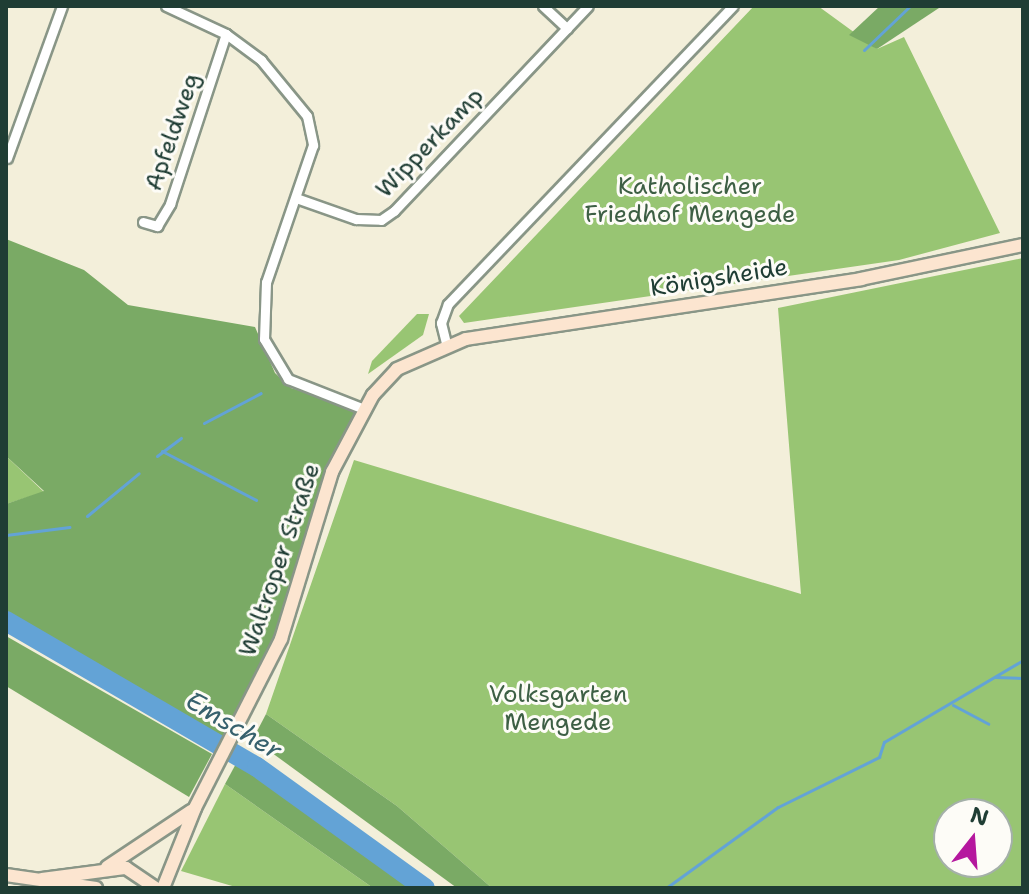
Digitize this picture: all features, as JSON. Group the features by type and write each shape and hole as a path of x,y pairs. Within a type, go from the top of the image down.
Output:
{"main road":[{"name":"Königsheide","path":"424,352 446,343 861,279 1022,245"},
{"name":"Waltroper Straße","path":"163,888 195,808 242,723 281,639 332,472 364,409 397,369 424,352"},
{"path":"105,869 195,808"},
{"path":"42,879 105,869 137,870 156,888"},
{"path":"6,875 96,888"}],"street":[{"path":"7,158 62,6"},
{"path":"166,6 226,34 261,60 309,120 313,145 266,282 264,339 288,379 364,409"},
{"path":"543,6 567,28"},
{"name":"Wipperkamp","path":"296,198 356,219 381,220 588,6"},
{"path":"446,343 441,323 448,304 733,6"},
{"name":"Apfeldweg","path":"143,222 157,226 170,204 226,34"}],"green space":[{"name":"Katholischer Friedhof Mengede","path":"754,6 818,6 877,49 904,37 1000,233 899,260 464,323 459,316"},
{"path":"880,6 942,6 877,49 849,35"},
{"path":"6,239 84,270 128,305 255,327 275,373 291,388 364,409 340,455 290,614 227,750 6,621 6,504 44,491 6,456"},
{"name":"Volksgarten Mengede","path":"1023,258 1023,888 492,888 397,806 266,714 354,460 801,594 778,308"},
{"path":"417,314 429,314 423,335 368,374 372,361"},
{"path":"6,456 44,492 6,504"},
{"path":"6,636 212,754 189,797 6,686"},
{"path":"266,714 397,806 492,888 457,888 253,739"},
{"path":"238,760 416,888 373,888 225,784"},
{"path":"225,784 373,888 239,888 181,871"}],"waterway":[{"path":"864,50 910,6"},
{"path":"204,423 261,393"},
{"path":"157,456 181,438"},
{"path":"162,451 256,500"},
{"path":"87,516 139,473"},
{"path":"6,535 69,527"},
{"name":"Emscher","path":"6,621 257,767 425,888"},
{"path":"666,888 778,807 879,757 884,742 1023,660"},
{"path":"995,677 1023,678"},
{"path":"953,705 988,724"}]}
